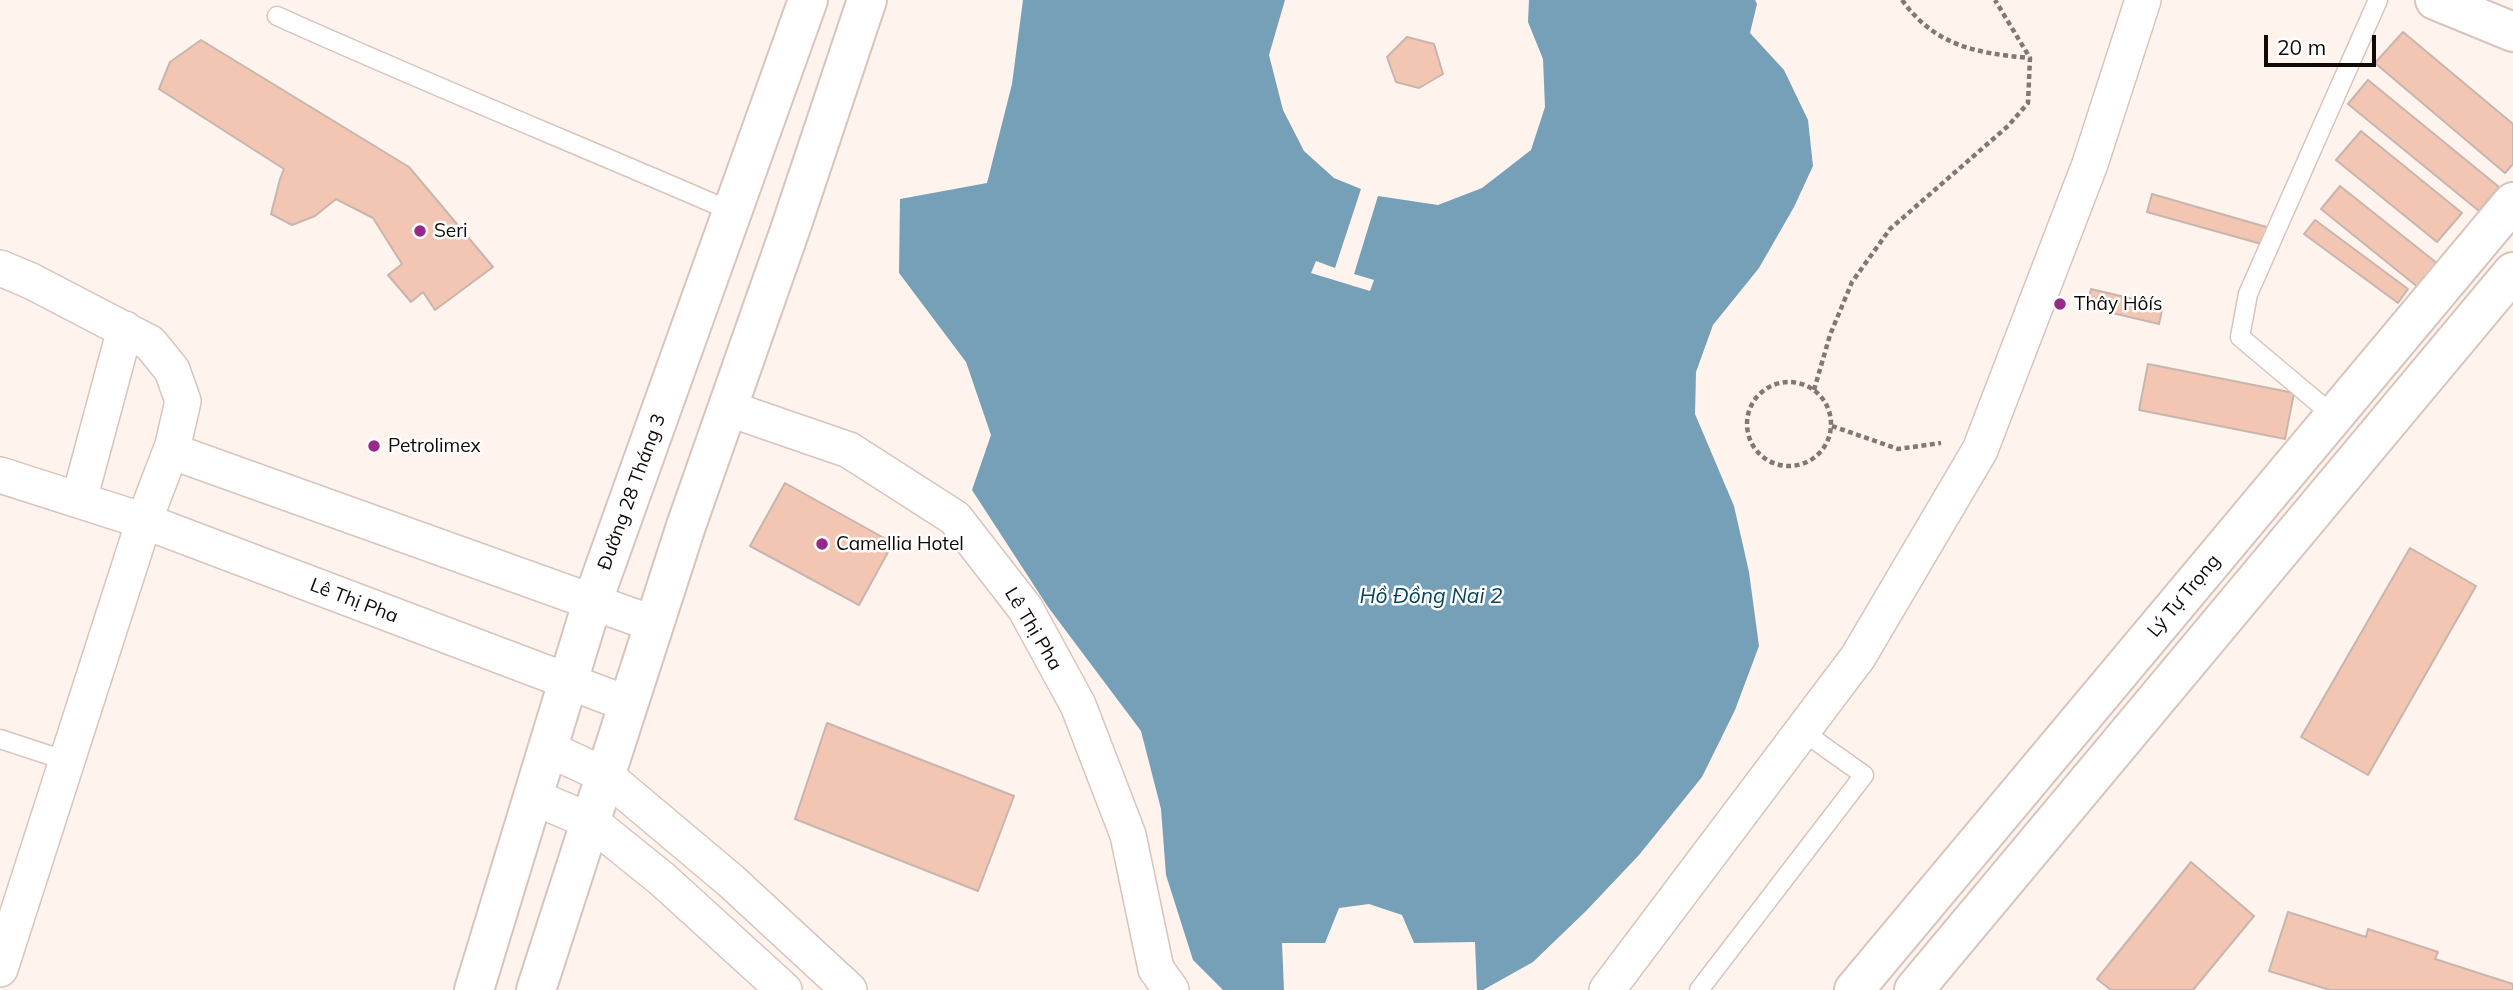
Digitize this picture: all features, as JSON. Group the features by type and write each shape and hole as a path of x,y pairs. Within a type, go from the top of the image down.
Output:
{"street":[{"name":"Đường 28 Tháng 3","path":"474,990 592,603 808,0"},
{"path":"536,990 654,624 867,0"},
{"path":"1607,990 1858,657 1980,450 2090,164 2143,0"},
{"path":"2435,0 2513,32"},
{"name":"Lý Tự Trọng","path":"1854,990 2513,202"},
{"path":"733,212 790,230"},
{"path":"0,268 32,281 150,343 172,370 183,401 171,450 144,521 0,970"},
{"path":"1914,990 2513,272"},
{"path":"79,500 125,329"},
{"name":"Lê Thị Pha","path":"727,408 849,450 955,518 1026,608 1078,705 1128,835 1156,969 1171,990"},
{"path":"171,450 654,624"},
{"name":"Lê Thị Pha","path":"0,475 144,521 628,704"},
{"path":"548,749 605,775 731,881 849,990"},
{"path":"533,797 590,821 662,879 784,990"}],"lane":[{"path":"2334,416 2240,337 2248,294 2378,0"},
{"path":"276,16 733,212"},
{"path":"1699,990 1864,775 1802,731"},
{"path":"0,739 67,761"}],"path":[{"path":"1902,0 1928,28 1950,41 1982,53 2030,58"},
{"path":"1814,390 1830,335 1852,282 1890,229 2008,126 2028,103 2030,58 1995,0"},
{"path":"1782,383 1797,383 1814,390 1824,400 1832,426 1821,452 1810,461 1796,466 1775,464 1762,456 1752,444 1747,431 1751,405 1769,387 1782,383"},
{"path":"1832,426 1898,449 1941,443 1980,450"}],"water":[{"name":"Hồ Đồng Nai 2","path":"1023,0 1285,0 1269,55 1283,110 1304,151 1334,178 1361,189 1335,268 1316,261 1311,273 1370,291 1374,280 1354,274 1378,196 1438,205 1482,188 1531,150 1545,107 1543,59 1528,22 1529,0 1755,0 1757,4 1750,33 1784,70 1808,120 1813,166 1794,207 1759,268 1713,325 1696,372 1695,414 1734,506 1749,572 1759,646 1735,710 1702,777 1639,855 1586,911 1533,962 1483,990 1477,990 1475,942 1414,943 1402,915 1369,904 1339,908 1325,943 1282,943 1284,990 1223,990 1193,960 1166,875 1161,809 1141,731 1048,607 972,490 991,435 966,362 899,273 900,199 987,183 1012,84"}],"building":[{"path":"2403,32 2513,124 2513,164 2505,173 2375,63"},
{"path":"1407,37 1434,44 1443,74 1419,88 1396,82 1387,57"},
{"path":"201,40 409,167 493,267 435,310 423,292 411,302 388,275 402,264 373,218 336,199 315,216 292,225 271,214 284,169 159,89 170,62"},
{"path":"2368,80 2499,187 2479,211 2348,104"},
{"path":"2361,131 2462,213 2437,242 2336,160"},
{"path":"2340,186 2443,268 2424,292 2321,209"},
{"path":"2152,194 2270,228 2265,245 2147,212"},
{"path":"2315,220 2408,289 2398,303 2304,234"},
{"path":"2091,289 2163,306 2159,324 2087,307"},
{"path":"2148,364 2294,393 2285,439 2139,410"},
{"name":"Camellia Hotel","path":"785,483 893,543 859,605 750,546"},
{"path":"2410,548 2476,586 2368,775 2301,737"},
{"path":"827,723 1014,796 978,891 795,819"},
{"path":"2191,862 2254,916 2193,990 2111,990 2097,979"},
{"path":"2288,912 2366,937 2368,929 2438,952 2435,959 2513,984 2513,990 2330,990 2269,971"}],"place":[{"name":"Seri","path":"420,231"},
{"name":"Thây Hôís","path":"2060,304"},
{"name":"Petrolimex","path":"374,446"},
{"name":"Camellia Hotel","path":"822,544"}]}
